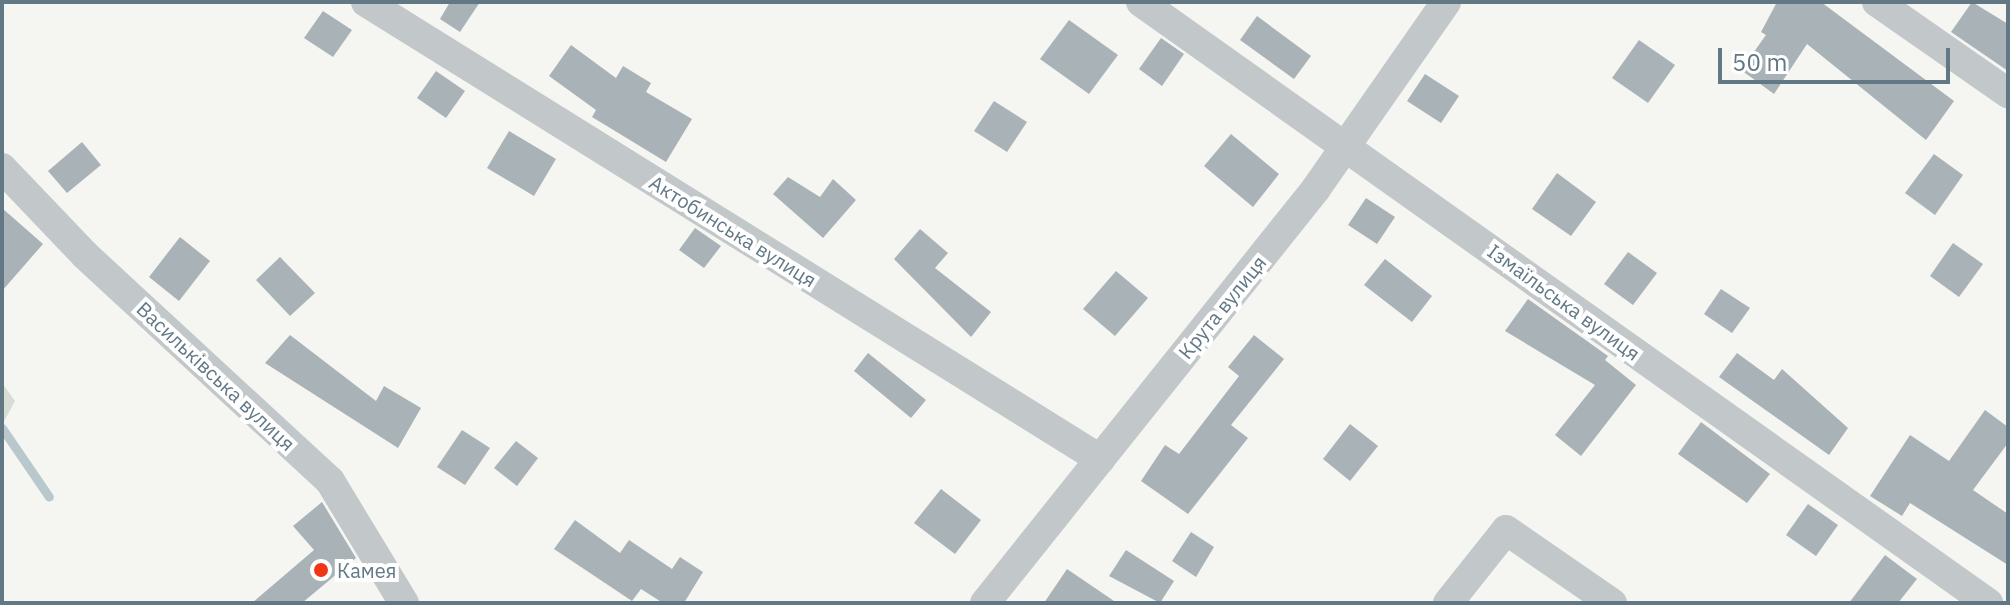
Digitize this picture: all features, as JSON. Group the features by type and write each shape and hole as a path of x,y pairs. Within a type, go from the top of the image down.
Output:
{"street":[{"name":"Актобинська вулиця","path":"366,2 1100,459"},
{"name":"Ізмаїльська вулиця","path":"1141,2 1348,144 1988,603"},
{"name":"Крута вулиця","path":"985,603 1348,144 1446,2"},
{"path":"1877,2 2008,93"},
{"name":"Васильківська вулиця","path":"2,168 85,255 330,481 404,603"},
{"path":"1448,603 1506,530 1612,603"}],"shaded area":[{"path":"2,383 15,401 2,425"}],"building":[{"path":"450,2 480,2 460,32 440,19"},
{"path":"1777,2 1821,2 1954,101 1926,140 1807,44 1774,94 1741,70 1766,35 1761,32"},
{"path":"1972,2 2008,24 2008,71 1951,32"},
{"path":"323,11 352,30 333,57 304,38"},
{"path":"1257,16 1311,56 1294,79 1240,40"},
{"path":"1069,20 1118,55 1089,94 1040,59"},
{"path":"1161,38 1184,54 1162,86 1139,69"},
{"path":"1639,40 1675,65 1648,103 1612,78"},
{"path":"571,45 616,78 623,66 651,83 646,92 692,119 666,162 592,117 596,110 549,76"},
{"path":"436,71 465,91 446,118 417,98"},
{"path":"1425,74 1459,96 1441,123 1407,101"},
{"path":"994,101 1027,122 1007,152 974,131"},
{"path":"509,131 556,159 534,196 487,168"},
{"path":"1231,134 1279,174 1253,207 1204,166"},
{"path":"82,142 101,165 67,193 48,171"},
{"path":"1934,154 1963,175 1935,215 1905,193"},
{"path":"1557,173 1596,202 1571,236 1532,209"},
{"path":"788,177 820,197 833,179 856,200 823,238 773,194"},
{"path":"1366,198 1395,217 1377,244 1348,225"},
{"path":"2,208 43,244 2,291"},
{"path":"695,228 721,246 704,268 679,250"},
{"path":"920,229 948,253 935,268 991,312 971,337 894,259"},
{"path":"180,237 210,261 179,301 149,277"},
{"path":"1953,243 1983,264 1959,297 1930,276"},
{"path":"1628,252 1657,273 1633,305 1604,284"},
{"path":"280,257 315,293 290,316 256,280"},
{"path":"1385,259 1432,296 1412,322 1364,285"},
{"path":"1116,271 1148,298 1115,336 1083,309"},
{"path":"1721,289 1750,308 1732,333 1704,314"},
{"path":"1528,299 1608,356 1605,360 1636,385 1581,456 1555,435 1595,385 1505,331"},
{"path":"290,335 376,401 384,386 421,408 398,448 265,363"},
{"path":"1254,335 1284,359 1231,425 1248,438 1188,514 1141,481 1165,445 1179,454 1239,376 1228,367"},
{"path":"868,353 926,400 911,418 854,371"},
{"path":"1737,353 1774,380 1782,369 1848,428 1829,455 1719,377"},
{"path":"1985,410 2008,427 2008,443 1973,490 2008,514 2008,565 1910,503 1902,516 1870,496 1910,435 1949,461"},
{"path":"1701,422 1770,474 1747,503 1678,454"},
{"path":"1350,424 1378,446 1350,481 1323,459"},
{"path":"462,430 490,448 465,485 437,467"},
{"path":"516,441 538,458 517,486 494,468"},
{"path":"941,489 981,520 955,554 914,523"},
{"path":"322,502 356,558 302,603 252,603 314,550 293,526"},
{"path":"1808,504 1838,525 1816,556 1786,535"},
{"path":"575,520 620,553 629,540 672,569 680,557 703,572 684,603 663,603 641,589 632,601 554,549"},
{"path":"1191,532 1214,547 1196,577 1172,561"},
{"path":"1126,550 1174,581 1160,603 1109,576"},
{"path":"1885,555 1917,579 1898,603 1849,603"},
{"path":"1067,569 1117,603 1044,603"}],"waterway":[{"path":"2,428 49,497"}],"place":[{"name":"Камея","path":"321,570"}]}
